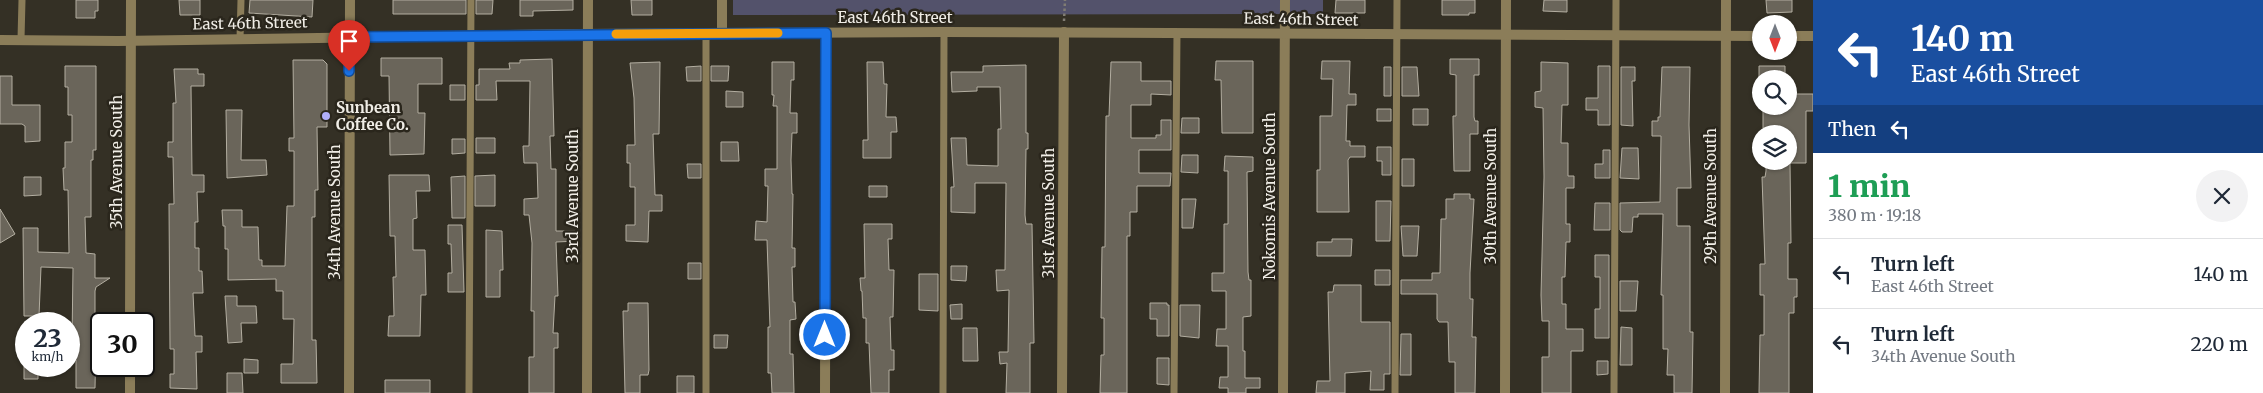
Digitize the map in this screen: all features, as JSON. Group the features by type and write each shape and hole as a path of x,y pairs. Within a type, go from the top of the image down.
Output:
{"street":[{"name":"35th Avenue South","path":"130,312 131,0"},
{"name":"34th Avenue South","path":"349,393 350,0"},
{"name":"33rd Avenue South","path":"587,393 588,0"},
{"path":"722,0 722,33"},
{"name":"Nokomis Avenue South","path":"1283,393 1285,0"},
{"name":"30th Avenue South","path":"1505,393 1506,0"},
{"name":"29th Avenue South","path":"1725,393 1726,0"},
{"name":"East 46th Street","path":"0,40 131,41 470,35 944,32 1752,36"},
{"name":"31st Avenue South","path":"1062,393 1064,32"},
{"path":"825,393 826,33"},
{"path":"1798,36 1813,36"},
{"path":"130,377 130,393"}],"lane":[{"path":"21,39 22,0"},
{"path":"240,39 241,0"},
{"path":"469,393 471,0"},
{"path":"1395,393 1397,0"},
{"path":"1614,393 1616,0"},
{"path":"943,393 944,32"},
{"path":"706,33 706,393"},
{"path":"1174,393 1178,33"}],"path":[{"path":"1064,32 1065,0"}],"shaded area":[{"path":"733,0 1323,0 1323,14 733,15"}],"building":[{"path":"76,0 98,0 98,11 95,11 95,18 76,18"},
{"path":"179,0 200,0 200,15 180,15"},
{"path":"250,0 313,0 312,17 249,13"},
{"path":"393,0 466,0 466,14 393,14"},
{"path":"476,0 493,0 492,14 476,14"},
{"path":"520,0 573,0 573,10 533,11 533,16 520,16"},
{"path":"631,0 652,0 652,15 632,15"},
{"path":"1336,0 1365,0 1365,13 1335,13"},
{"path":"1442,0 1475,0 1475,13 1469,13 1469,15 1442,15"},
{"path":"1544,0 1567,0 1567,12 1543,11"},
{"path":"1766,0 1792,0 1792,12 1767,13"},
{"path":"381,58 442,58 442,84 418,84 418,113 425,113 424,154 390,155 389,76 381,76"},
{"path":"552,59 554,136 550,136 551,169 556,169 556,231 578,231 578,241 556,242 558,296 555,296 553,333 558,333 558,348 554,348 554,393 529,393 529,357 534,357 534,311 531,311 532,243 529,215 524,215 524,199 538,198 537,163 524,163 523,146 529,146 530,81 496,81 497,100 476,100 476,85 479,85 479,69 510,69 509,63 520,63 520,60"},
{"path":"1450,59 1479,59 1479,75 1474,75 1474,117 1475,121 1478,121 1478,134 1470,134 1470,171 1454,171 1453,116 1456,116 1456,75 1450,74"},
{"path":"293,60 323,60 327,64 327,127 317,127 318,190 315,190 315,217 312,217 312,340 316,340 317,383 281,383 281,364 293,364 294,319 283,319 283,291 276,291 276,279 228,280 228,249 225,249 225,226 223,226 222,210 242,210 242,227 258,227 259,260 262,260 262,266 285,266 287,206 294,206 294,151 289,151 289,138 294,138"},
{"path":"1216,61 1253,61 1253,133 1222,133 1221,80 1215,80"},
{"path":"1322,61 1350,61 1349,94 1356,94 1356,105 1347,105 1346,141 1350,141 1350,146 1365,146 1365,157 1350,157 1348,160 1349,212 1317,212 1317,170 1320,170 1320,116 1332,116 1333,79 1321,79"},
{"path":"660,62 659,134 653,134 655,195 662,195 662,211 649,211 648,242 626,241 626,225 635,225 635,187 630,187 630,163 627,163 627,145 635,145 634,98 630,63"},
{"path":"772,62 794,62 794,80 791,80 790,113 797,113 797,133 792,133 791,160 793,194 792,248 795,248 795,267 792,267 793,302 795,302 796,319 790,320 790,354 793,354 794,393 772,393 771,373 768,373 768,327 770,327 767,240 755,240 756,221 767,222 768,186 765,186 765,169 777,169 777,106 773,106"},
{"path":"867,62 883,62 884,84 887,84 886,117 896,117 897,132 891,132 891,158 863,158 863,140 868,140"},
{"path":"1111,62 1141,62 1141,81 1171,81 1171,95 1151,94 1151,105 1131,105 1131,138 1156,138 1156,135 1161,135 1161,120 1171,120 1171,150 1139,150 1139,173 1171,173 1170,186 1137,186 1137,212 1130,212 1130,236 1127,236 1127,393 1100,393 1101,355 1104,355 1104,318 1101,318 1102,247 1105,247 1106,116 1109,116"},
{"path":"1541,62 1568,63 1568,105 1562,105 1561,143 1568,143 1568,176 1574,176 1574,188 1566,188 1566,224 1570,224 1570,242 1566,242 1565,277 1562,277 1562,304 1566,304 1566,329 1583,329 1583,351 1571,351 1571,393 1542,393 1542,357 1549,357 1549,321 1542,321 1541,295 1544,177 1543,108 1535,107 1535,92 1541,91"},
{"path":"1026,65 1026,133 1028,133 1028,149 1026,149 1025,215 1026,224 1032,224 1034,343 1030,343 1030,393 1006,393 1007,363 1000,364 999,352 1008,352 1009,290 997,291 996,270 1005,270 1006,183 975,183 975,213 951,212 951,187 954,187 951,138 966,138 967,165 998,166 998,129 1001,129 1000,87 977,87 977,91 952,92 951,72 983,72 983,66"},
{"path":"65,66 96,66 96,150 93,150 93,160 91,160 91,217 85,217 86,253 95,254 95,278 110,278 96,287 95,312 90,312 90,377 95,377 95,388 76,388 76,377 80,377 80,312 72,312 73,268 41,267 39,312 24,312 23,228 38,228 38,252 69,253 68,190 64,190 63,168 65,168 65,142 72,142 72,115 68,115 68,87 65,87"},
{"path":"701,66 701,81 687,81 686,67"},
{"path":"711,66 729,66 728,81 711,81"},
{"path":"1598,66 1610,66 1610,125 1598,125 1598,110 1586,110 1586,98 1598,98"},
{"path":"1759,66 1785,66 1785,70 1759,70"},
{"path":"1384,67 1391,67 1391,96 1384,96"},
{"path":"1402,67 1417,67 1419,96 1402,96"},
{"path":"1621,67 1635,67 1635,81 1632,81 1633,126 1621,125"},
{"path":"1662,67 1690,67 1691,188 1677,188 1677,226 1690,226 1690,332 1693,332 1692,393 1674,393 1674,375 1667,375 1668,349 1663,349 1663,295 1661,295 1663,214 1638,214 1638,217 1633,217 1632,232 1622,232 1620,230 1620,203 1660,202 1661,136 1652,136 1652,121 1658,121 1658,117 1660,117"},
{"path":"174,69 198,69 198,74 204,74 204,86 191,86 192,175 204,175 204,192 197,192 198,222 195,222 195,248 199,248 199,271 202,271 203,293 193,293 195,336 202,336 202,352 196,352 197,389 170,388 170,374 174,374 174,349 170,349 169,204 174,204 173,157 168,157 168,142 173,142 173,103 176,103"},
{"path":"0,76 12,76 12,105 40,105 40,141 25,142 25,126 22,124 0,124"},
{"path":"450,85 465,85 465,100 450,100"},
{"path":"726,91 743,92 743,107 726,107"},
{"path":"1797,94 1813,94 1813,111 1806,111 1806,163 1797,163 1797,125 1763,125 1763,115 1797,115"},
{"path":"1377,109 1391,109 1391,121 1377,121"},
{"path":"1413,109 1428,109 1428,125 1413,125"},
{"path":"226,110 242,110 241,160 266,160 267,175 227,178"},
{"path":"1182,118 1199,118 1199,133 1181,133"},
{"path":"476,138 495,138 495,153 476,153"},
{"path":"452,139 465,139 465,153 452,154"},
{"path":"721,142 738,142 739,161 721,161"},
{"path":"1377,147 1391,147 1391,175 1382,175 1382,161 1377,161"},
{"path":"1622,148 1638,148 1639,179 1620,178"},
{"path":"1603,150 1610,150 1610,178 1595,178 1595,164 1603,164"},
{"path":"1182,155 1198,155 1198,173 1181,172"},
{"path":"1225,156 1253,157 1253,171 1247,172 1248,272 1249,280 1251,280 1251,316 1243,317 1243,351 1245,351 1245,378 1260,378 1260,388 1246,388 1246,393 1228,393 1228,388 1219,388 1220,377 1228,377 1228,346 1216,346 1217,329 1226,329 1226,291 1212,291 1212,273 1224,273 1224,224 1228,224 1228,171 1224,171"},
{"path":"1402,159 1414,159 1414,186 1402,186"},
{"path":"687,164 701,164 701,178 688,178"},
{"path":"1790,170 1791,243 1788,243 1788,279 1797,279 1797,297 1794,297 1794,313 1789,313 1789,393 1759,393 1760,335 1764,335 1764,295 1760,295 1760,264 1765,264 1762,177 1765,177 1766,171"},
{"path":"389,175 429,175 430,191 416,191 417,218 413,219 413,250 425,250 426,295 421,295 420,336 388,336 389,316 394,316 393,277 396,277 395,236 390,236"},
{"path":"495,175 495,206 475,206 475,176"},
{"path":"465,176 465,218 452,218 451,177"},
{"path":"24,177 41,177 41,195 24,196"},
{"path":"869,186 887,186 887,197 869,197"},
{"path":"1454,194 1470,194 1470,199 1474,199 1470,299 1473,299 1472,337 1476,337 1475,393 1455,393 1455,362 1449,362 1448,322 1439,322 1437,319 1437,294 1401,294 1401,280 1432,280 1432,273 1440,273 1441,219 1446,219 1446,199 1454,199"},
{"path":"1182,199 1196,199 1193,228 1182,228"},
{"path":"1376,201 1391,201 1390,241 1376,241"},
{"path":"1595,203 1610,203 1610,230 1594,230"},
{"path":"0,209 15,234 0,243"},
{"path":"864,224 892,224 892,239 888,239 889,270 894,270 893,317 890,317 891,350 894,350 894,370 889,370 889,393 871,393 869,343 866,343 866,318 863,318 860,278 865,278"},
{"path":"448,225 462,225 464,292 448,292 448,273 452,273 451,244 448,244"},
{"path":"1401,226 1419,226 1417,256 1403,256"},
{"path":"486,230 502,231 503,270 500,270 500,297 486,297"},
{"path":"1332,239 1352,239 1351,256 1317,256 1317,242 1332,242"},
{"path":"1595,255 1609,255 1609,338 1595,338 1595,309 1600,309 1600,277 1595,277"},
{"path":"688,263 701,263 701,279 688,279"},
{"path":"951,266 967,266 966,281 951,280"},
{"path":"1375,270 1390,270 1390,285 1375,285"},
{"path":"919,274 938,274 938,311 919,310"},
{"path":"1620,281 1638,281 1636,311 1620,311"},
{"path":"1334,285 1361,285 1361,322 1390,322 1390,374 1384,374 1384,390 1370,390 1371,371 1345,373 1345,393 1316,393 1317,381 1330,381 1328,292 1333,292"},
{"path":"225,296 237,296 237,306 256,306 257,323 241,323 242,342 228,343"},
{"path":"628,303 648,303 649,370 648,375 640,375 640,393 625,393 623,311 628,311"},
{"path":"1150,303 1167,303 1169,305 1169,336 1157,336 1157,319 1150,319"},
{"path":"962,304 962,319 951,319 950,305"},
{"path":"1180,305 1200,305 1199,338 1180,336"},
{"path":"1621,327 1632,328 1632,365 1620,365"},
{"path":"963,328 977,328 978,361 963,361"},
{"path":"1401,334 1411,334 1411,375 1400,375"},
{"path":"714,335 728,335 727,348 714,348"},
{"path":"1157,358 1169,358 1169,385 1157,384"},
{"path":"244,359 258,360 258,373 244,373"},
{"path":"1597,361 1608,361 1608,374 1597,375"},
{"path":"227,373 242,373 243,393 227,393"},
{"path":"677,376 694,376 694,393 677,393"},
{"path":"24,377 38,377 38,379 24,379"},
{"path":"385,380 430,380 430,393 385,393"}],"slow traffic":[{"path":"616,34 778,33"}],"place":[{"name":"Sunbean Coffee Co.","path":"326,116"}],"route":[{"path":"349,71 349,37 826,33 825,335"}]}
